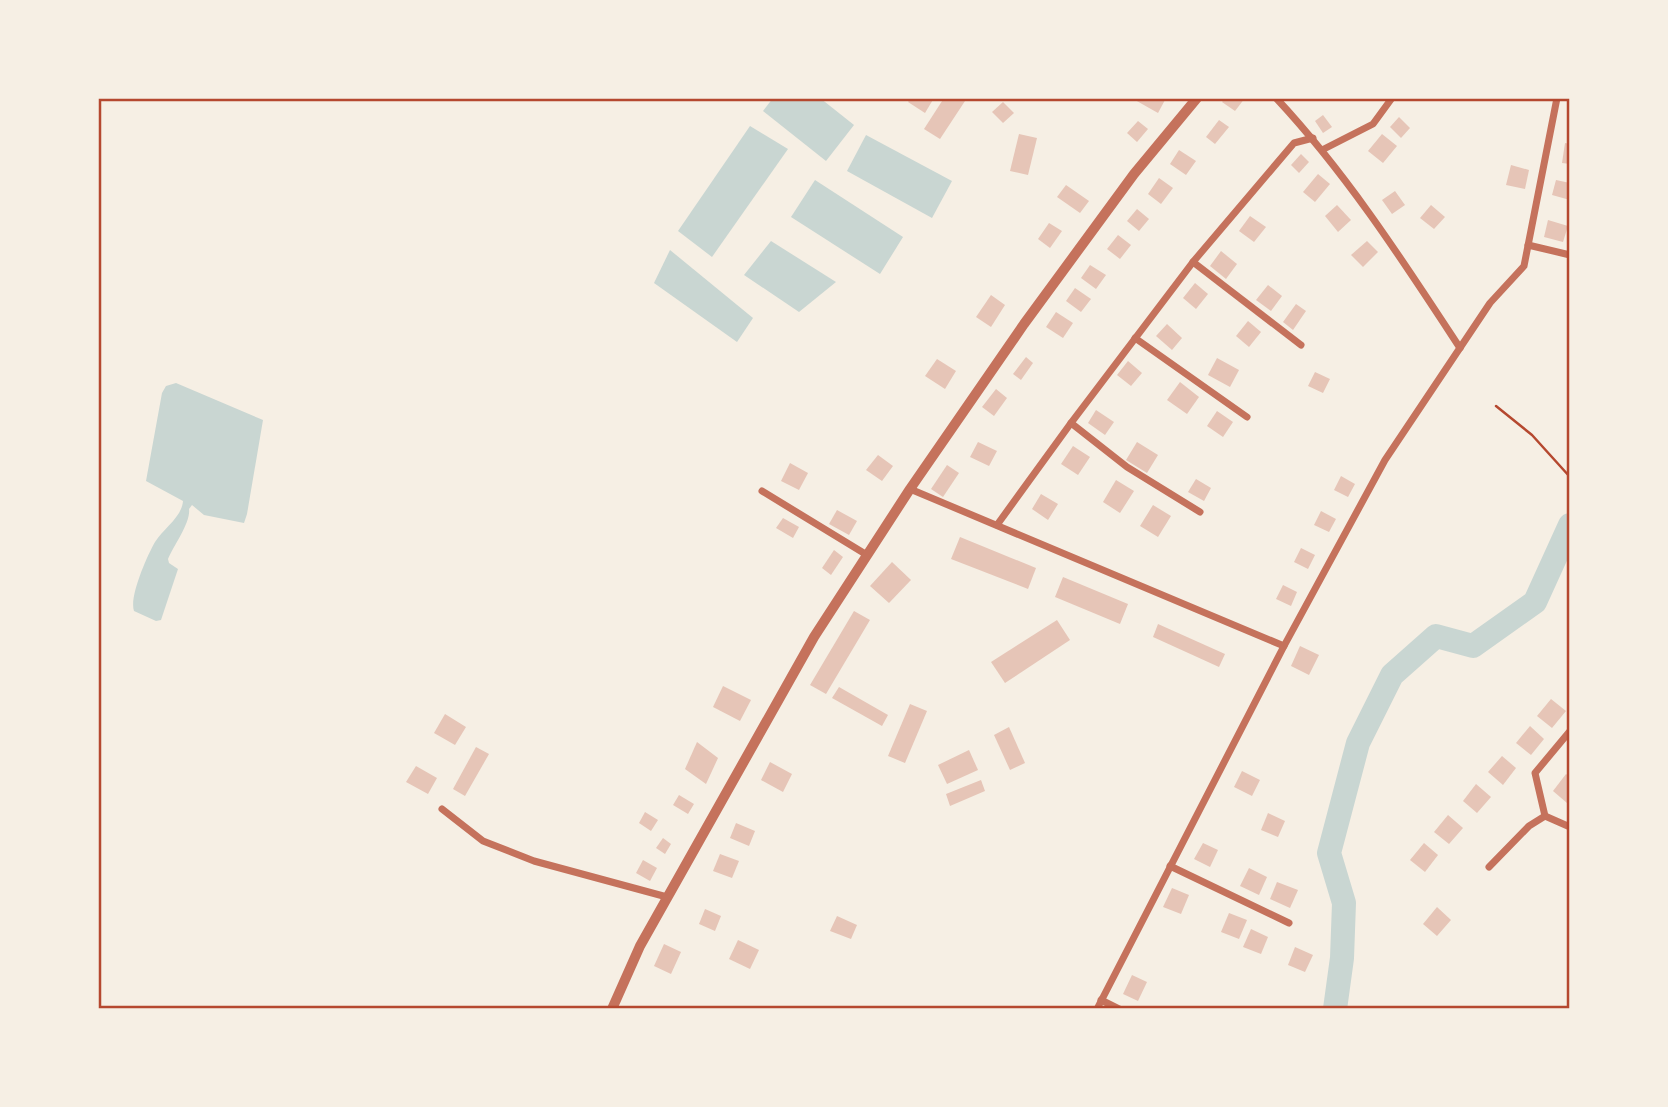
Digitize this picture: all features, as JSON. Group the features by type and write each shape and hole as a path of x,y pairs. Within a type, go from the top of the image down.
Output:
{"street":[{"path":"612,1009 640,946 814,637 910,489 1024,324 1134,174 1197,98"},
{"path":"1276,98 1314,138 1394,248 1460,348"},
{"path":"1322,150 1373,124 1392,98"},
{"path":"1097,1009 1284,646 1385,460 1490,303 1524,266 1557,98"},
{"path":"997,525 1070,423 1194,262 1294,144 1314,138"},
{"path":"1528,245 1570,256"},
{"path":"1194,262 1301,345"},
{"path":"1135,338 1247,417"},
{"path":"1070,423 1127,467 1200,512"},
{"path":"910,489 1284,646"},
{"path":"762,491 867,555"},
{"path":"1545,816 1535,773 1570,731"},
{"path":"442,809 483,841 534,861 667,897"},
{"path":"1545,816 1570,827"},
{"path":"1489,867 1529,826 1545,816"},
{"path":"1170,866 1289,923"},
{"path":"1101,1000 1119,1009"}],"path":[{"path":"1496,405 1532,435 1570,477"}],"shaded area":[{"path":"773,98 820,98 854,125 826,161 763,111"},
{"path":"750,126 788,149 712,257 678,231"},
{"path":"866,135 952,181 932,218 847,171"},
{"path":"815,180 903,237 880,274 791,217"},
{"path":"771,241 836,282 799,312 744,275"},
{"path":"670,250 753,318 737,342 654,283"},
{"path":"176,383 263,420 244,523 204,515 192,505 185,527 168,559 169,563 178,569 161,620 156,621 134,611 133,605 140,576 152,548 182,507 183,501 146,481 162,393 166,386"}],"building":[{"path":"911,98 934,98 925,113 908,102"},
{"path":"944,98 967,98 940,139 924,129"},
{"path":"1225,98 1245,98 1235,111 1222,102"},
{"path":"1135,100 1165,100 1158,113"},
{"path":"1003,102 1014,113 1003,123 992,112"},
{"path":"1323,115 1332,127 1323,133 1315,121"},
{"path":"1399,117 1410,128 1401,138 1390,127"},
{"path":"1219,120 1229,127 1215,144 1206,137"},
{"path":"1138,121 1148,129 1137,142 1127,133"},
{"path":"1019,134 1037,138 1028,175 1010,171"},
{"path":"1382,134 1397,146 1383,163 1368,151"},
{"path":"1565,143 1570,144 1570,164 1562,163"},
{"path":"1179,150 1196,161 1186,175 1170,164"},
{"path":"1301,154 1309,162 1299,173 1291,165"},
{"path":"1511,165 1529,170 1525,189 1506,185"},
{"path":"1318,174 1330,184 1315,202 1303,192"},
{"path":"1159,178 1173,188 1161,204 1148,194"},
{"path":"1556,180 1570,183 1570,200 1552,195"},
{"path":"1066,185 1089,201 1080,213 1057,197"},
{"path":"1395,191 1405,205 1392,214 1382,200"},
{"path":"1337,205 1351,220 1338,232 1325,216"},
{"path":"1431,205 1445,217 1434,229 1420,218"},
{"path":"1137,209 1149,219 1139,231 1127,221"},
{"path":"1250,216 1266,227 1254,242 1239,231"},
{"path":"1548,220 1568,226 1563,242 1544,237"},
{"path":"1049,223 1062,231 1050,248 1038,239"},
{"path":"1118,235 1131,245 1120,259 1107,249"},
{"path":"1367,241 1378,252 1363,267 1351,255"},
{"path":"1221,251 1237,264 1226,279 1210,266"},
{"path":"1090,265 1106,275 1096,289 1081,278"},
{"path":"1195,283 1208,294 1196,309 1183,298"},
{"path":"1268,285 1282,296 1271,311 1256,300"},
{"path":"1075,288 1091,299 1081,312 1066,301"},
{"path":"991,295 1005,305 991,327 976,317"},
{"path":"1296,304 1306,311 1293,330 1283,322"},
{"path":"1056,312 1073,323 1063,338 1046,327"},
{"path":"1248,321 1261,332 1249,347 1236,336"},
{"path":"1167,324 1182,338 1172,350 1156,336"},
{"path":"1026,357 1033,363 1021,380 1013,374"},
{"path":"1217,358 1239,370 1230,387 1208,375"},
{"path":"937,359 956,371 945,389 925,376"},
{"path":"1128,361 1142,373 1131,386 1117,375"},
{"path":"1315,372 1330,379 1323,393 1308,386"},
{"path":"1180,382 1199,397 1187,414 1167,400"},
{"path":"996,389 1007,398 994,416 982,407"},
{"path":"1096,410 1114,422 1105,435 1088,423"},
{"path":"1217,411 1233,422 1223,437 1207,426"},
{"path":"978,442 997,451 989,466 970,457"},
{"path":"1137,442 1158,455 1147,473 1126,460"},
{"path":"1073,446 1090,457 1078,475 1061,464"},
{"path":"878,455 893,466 882,481 866,470"},
{"path":"790,463 808,473 799,490 781,481"},
{"path":"947,465 959,473 943,497 931,489"},
{"path":"1341,476 1355,484 1348,497 1334,490"},
{"path":"1196,479 1211,488 1204,501 1188,492"},
{"path":"1116,480 1134,491 1120,513 1103,502"},
{"path":"1041,494 1058,504 1048,520 1032,509"},
{"path":"1153,505 1171,516 1158,537 1140,526"},
{"path":"837,510 857,521 849,535 829,524"},
{"path":"1321,511 1336,519 1329,532 1314,525"},
{"path":"783,518 799,527 793,538 776,528"},
{"path":"960,537 1036,568 1028,589 951,559"},
{"path":"1301,548 1315,555 1308,569 1294,562"},
{"path":"834,550 843,557 831,575 822,568"},
{"path":"892,562 911,580 889,603 870,586"},
{"path":"1063,577 1128,604 1120,624 1055,597"},
{"path":"1283,585 1297,592 1291,606 1276,599"},
{"path":"854,611 870,620 826,694 810,685"},
{"path":"1057,620 1070,640 1005,683 991,662"},
{"path":"1158,624 1225,654 1219,667 1153,637"},
{"path":"1300,646 1319,655 1309,675 1291,666"},
{"path":"723,686 751,700 740,721 713,707"},
{"path":"839,687 888,715 882,726 832,698"},
{"path":"1551,699 1566,711 1552,728 1537,716"},
{"path":"910,704 927,711 905,763 888,756"},
{"path":"445,714 466,727 455,745 434,733"},
{"path":"1530,726 1544,739 1531,755 1516,743"},
{"path":"1009,727 1025,763 1010,770 994,735"},
{"path":"697,742 718,758 706,784 685,769"},
{"path":"476,747 489,754 465,796 453,789"},
{"path":"969,750 978,770 947,784 938,765"},
{"path":"1502,756 1516,768 1503,785 1488,772"},
{"path":"770,762 792,774 783,792 761,780"},
{"path":"416,766 437,778 428,794 406,782"},
{"path":"1242,771 1260,780 1252,796 1234,787"},
{"path":"1566,774 1570,777 1570,800 1567,803 1553,791"},
{"path":"981,780 985,791 950,806 946,794"},
{"path":"1476,784 1491,797 1477,813 1463,801"},
{"path":"679,795 694,804 688,814 673,805"},
{"path":"645,812 658,820 651,831 639,823"},
{"path":"1268,813 1285,821 1278,837 1261,830"},
{"path":"1448,815 1463,828 1449,844 1434,832"},
{"path":"736,823 755,831 749,846 730,838"},
{"path":"663,838 671,844 665,854 656,848"},
{"path":"1203,843 1218,850 1210,867 1194,859"},
{"path":"1424,843 1438,855 1425,872 1410,860"},
{"path":"720,854 739,861 732,878 713,871"},
{"path":"643,860 657,868 650,881 636,873"},
{"path":"1249,868 1267,877 1259,895 1240,886"},
{"path":"1277,882 1298,890 1290,908 1270,899"},
{"path":"1172,888 1189,895 1181,914 1163,907"},
{"path":"1437,907 1451,920 1437,936 1423,924"},
{"path":"705,909 721,916 715,931 699,924"},
{"path":"1229,913 1247,920 1239,939 1221,932"},
{"path":"837,916 857,925 851,939 830,931"},
{"path":"1251,929 1268,937 1261,954 1243,947"},
{"path":"738,940 759,950 750,969 729,959"},
{"path":"664,944 681,952 671,974 654,966"},
{"path":"1295,947 1313,955 1305,972 1288,965"},
{"path":"1132,975 1147,982 1138,1001 1123,994"}],"waterway":[{"path":"1335,1009 1342,958 1344,903 1329,853 1358,743 1392,675 1436,636 1473,646 1535,602 1570,525"}]}
